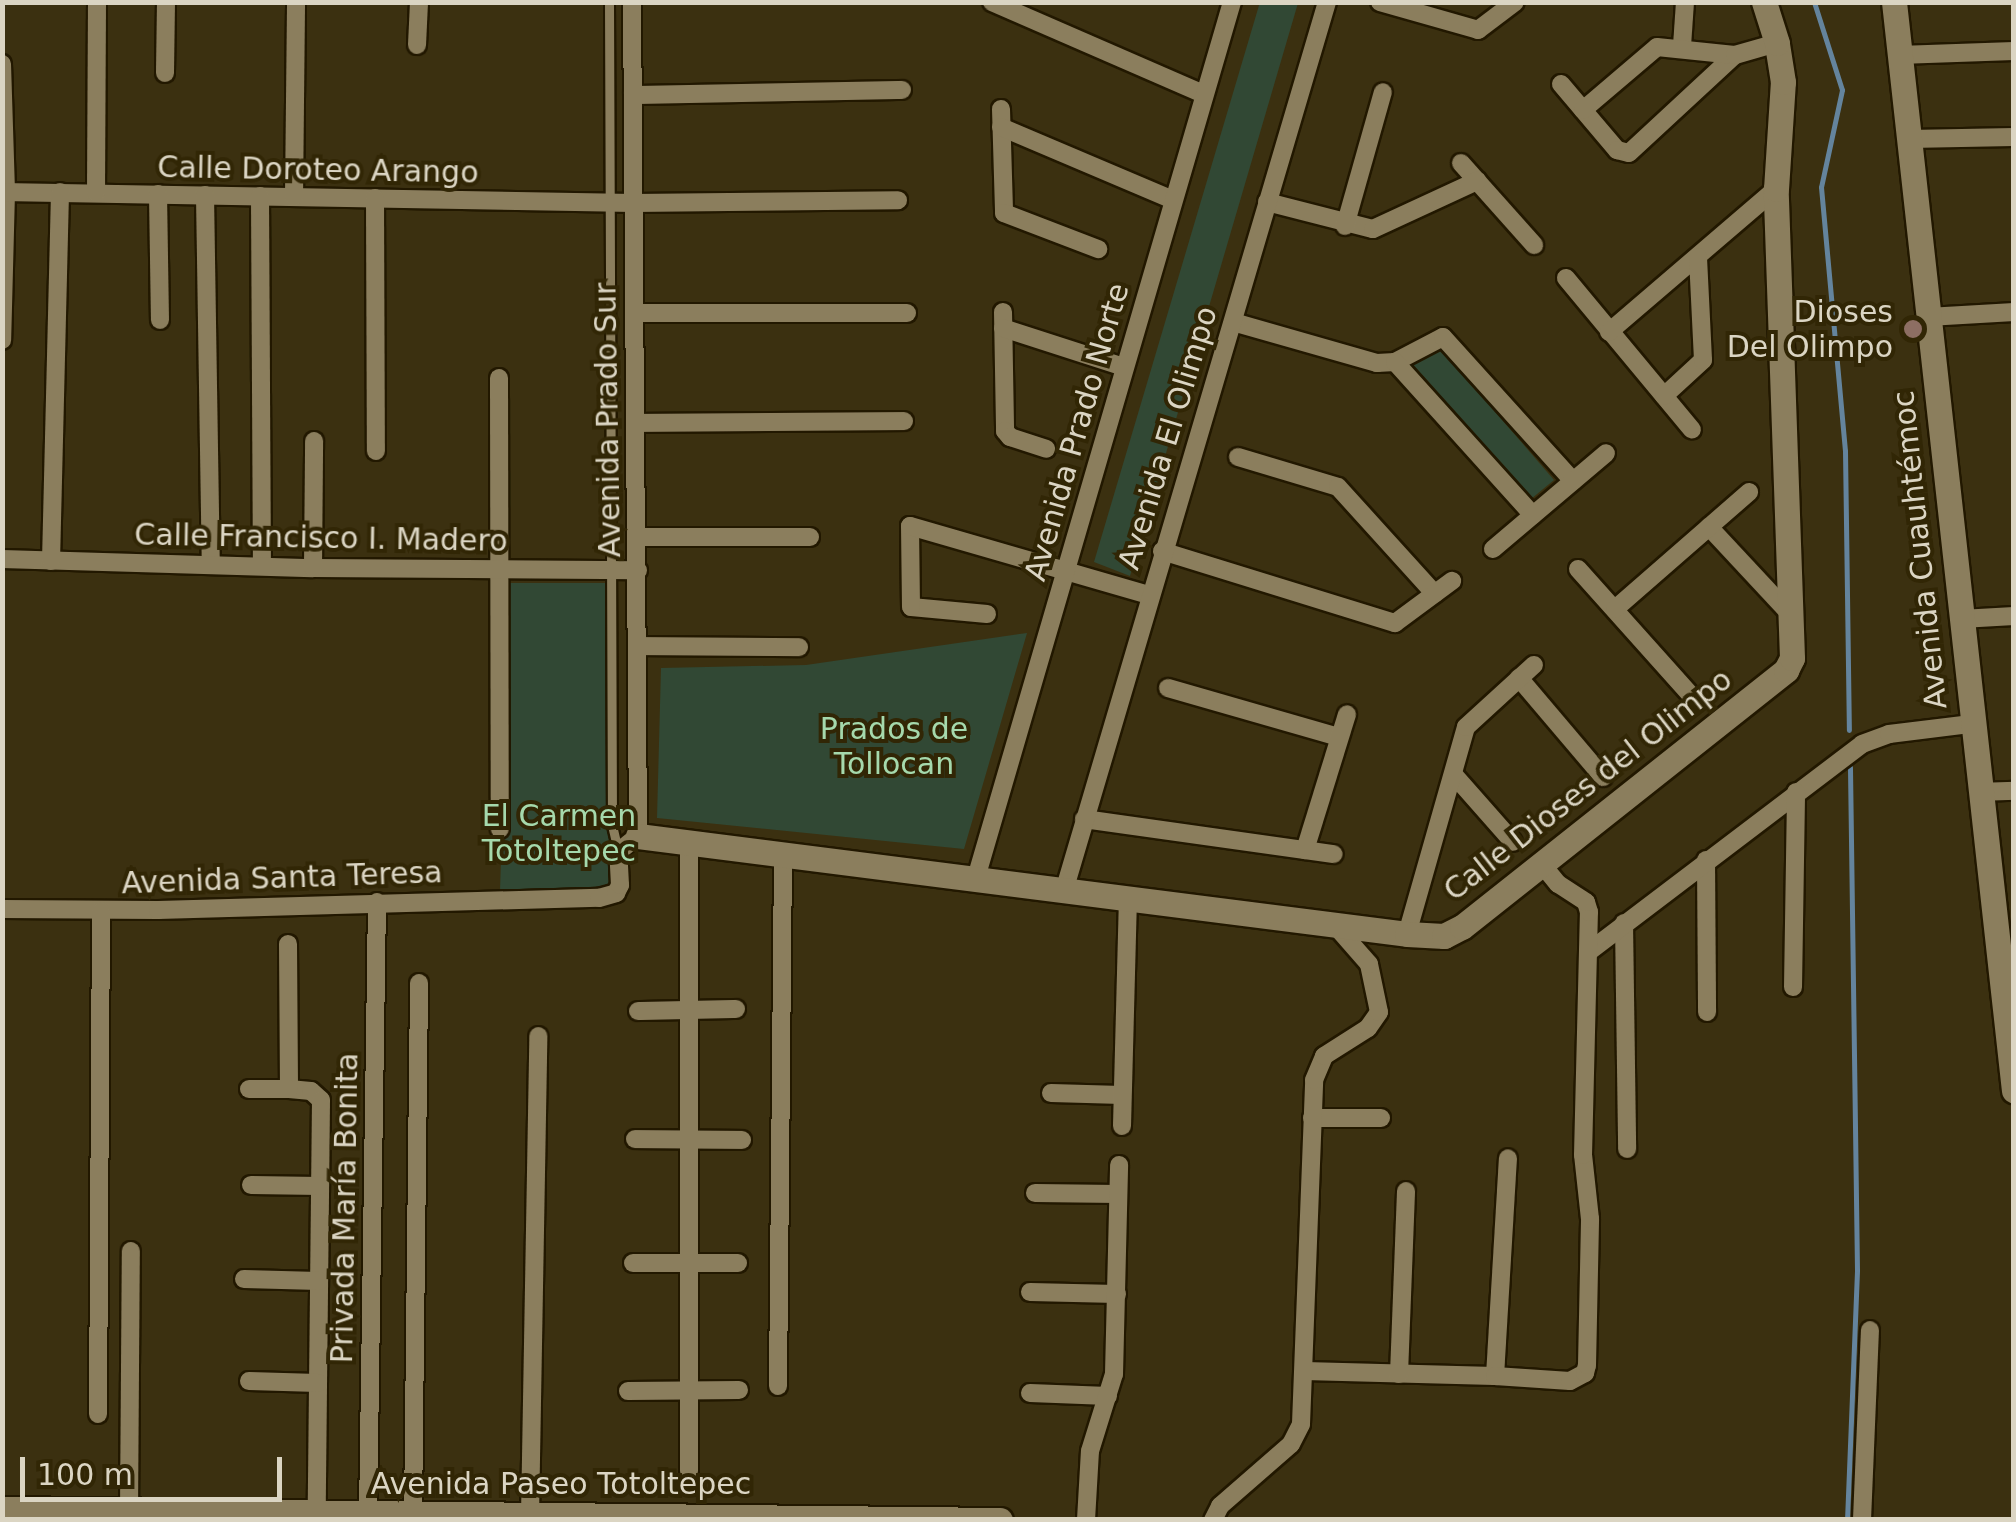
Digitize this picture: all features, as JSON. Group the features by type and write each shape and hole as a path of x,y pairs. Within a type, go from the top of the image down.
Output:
{"main road":[{"name":"Calle Dioses del Olimpo","path":"628,844 689,844 1407,934 1434,936 1454,932 1786,670 1794,650 1776,189 1782,82 1777,43 1764,2"},
{"name":"Avenida Cuauhtémoc","path":"1894,2 1971,724 2013,1075"},
{"name":"Avenida Paseo Totoltepec","path":"2,1509 31,1515 129,1512 156,1516 1000,1520"}],"street":[{"path":"96,193 98,2"},
{"path":"166,2 166,74"},
{"path":"294,197 296,2"},
{"path":"418,45 419,2"},
{"name":"Avenida Prado Sur","path":"628,844 639,646 632,2"},
{"path":"992,2 1204,94"},
{"name":"Avenida Prado Norte","path":"976,878 1232,2"},
{"name":"Avenida El Olimpo","path":"1064,891 1327,2"},
{"path":"1380,2 1478,30 1515,2"},
{"path":"1682,46 1685,2"},
{"path":"1583,110 1658,48 1682,46 1735,54 1777,43"},
{"path":"1900,55 2014,52"},
{"path":"1560,84 1617,150 1629,153 1735,54"},
{"path":"2,64 2,340"},
{"path":"633,94 902,90"},
{"path":"1346,226 1383,92"},
{"path":"1098,249 1004,213 1001,118 1173,200"},
{"path":"1909,139 2014,137"},
{"path":"1461,162 1534,245"},
{"path":"1267,202 1346,226 1373,229 1477,181"},
{"path":"1609,332 1776,189"},
{"name":"Calle Doroteo Arango","path":"4,192 158,194 205,199 260,196 610,203 898,200"},
{"path":"51,561 60,192"},
{"path":"158,194 160,320"},
{"path":"260,196 262,566"},
{"path":"375,198 376,451"},
{"path":"205,199 210,565"},
{"path":"1664,396 1703,360 1698,257"},
{"path":"1566,278 1692,430"},
{"path":"1928,317 2014,312"},
{"path":"634,313 906,313"},
{"path":"1046,449 1010,438 1005,431 1003,320 1124,367"},
{"path":"1232,322 1367,362 1395,362 1438,338 1449,340 1574,481"},
{"path":"1395,362 1533,515"},
{"path":"499,378 500,828"},
{"path":"636,424 904,421"},
{"path":"312,568 314,441"},
{"path":"1493,549 1606,453"},
{"path":"1238,457 1338,487 1435,594"},
{"path":"1615,609 1748,492"},
{"path":"987,614 911,607 910,526 1149,595"},
{"path":"1710,527 1792,616"},
{"path":"638,537 810,537"},
{"path":"1162,551 1395,624 1452,581"},
{"name":"Calle Francisco I. Madero","path":"2,559 312,568 638,570"},
{"path":"1578,569 1689,693"},
{"path":"1961,620 2014,616"},
{"path":"639,646 799,647"},
{"path":"1407,934 1466,727 1534,664"},
{"path":"1519,678 1603,777"},
{"path":"1168,688 1339,737"},
{"path":"1305,850 1346,714"},
{"path":"1591,950 1796,792 1874,738 1971,724"},
{"path":"1454,775 1514,842"},
{"path":"1979,792 2014,791"},
{"path":"1793,987 1796,792"},
{"path":"1084,819 1334,854"},
{"name":"Avenida Santa Teresa","path":"2,909 101,911 609,896 620,885 628,844"},
{"path":"689,844 689,1471"},
{"path":"778,1386 783,856"},
{"path":"1706,860 1707,1012"},
{"path":"1304,1371 1495,1372 1570,1381 1585,1373 1590,1219 1583,1156 1591,950 1586,902 1558,884 1542,864"},
{"path":"1122,1126 1128,898"},
{"name":"Privada María Bonita","path":"368,1515 377,902"},
{"path":"98,1414 101,911"},
{"path":"1213,1520 1220,1506 1298,1435 1304,1371 1314,1080 1324,1056 1368,1028 1379,1012 1369,964 1333,923"},
{"path":"1624,923 1628,1149"},
{"path":"288,944 289,1089"},
{"path":"413,1515 419,983"},
{"path":"638,1011 736,1009"},
{"path":"530,1516 538,1036"},
{"path":"249,1088 311,1090 321,1100 318,1383 324,1516"},
{"path":"1051,1093 1122,1095"},
{"path":"1312,1118 1381,1118"},
{"path":"636,1139 742,1140"},
{"path":"1495,1372 1508,1158"},
{"path":"1086,1520 1090,1451 1114,1374 1119,1165"},
{"path":"251,1184 320,1186"},
{"path":"1399,1374 1406,1190"},
{"path":"1035,1193 1118,1194"},
{"path":"129,1512 131,1251"},
{"path":"633,1263 738,1263"},
{"path":"244,1279 319,1281"},
{"path":"1030,1292 1117,1294"},
{"path":"1862,1520 1870,1330"},
{"path":"249,1382 318,1383"},
{"path":"628,1390 739,1390"},
{"path":"1030,1393 1108,1396"}],"lane":[{"path":"609,2 612,826 628,844"}],"green space":[{"path":"1260,2 1298,3 1130,576 1094,562"},
{"path":"1439,347 1554,480 1531,499 1408,363"},
{"name":"El Carmen Totoltepec","path":"510,583 614,583 616,893 500,891"},
{"name":"Prados de Tollocan","path":"1027,633 964,849 657,818 661,668 806,665"}],"waterway":[{"path":"1814,2 1842,90 1821,187 1845,451 1849,730"},
{"path":"1847,1520 1857,1270 1850,767"}],"place":[{"name":"Dioses Del Olimpo","path":"1913,329"}]}
